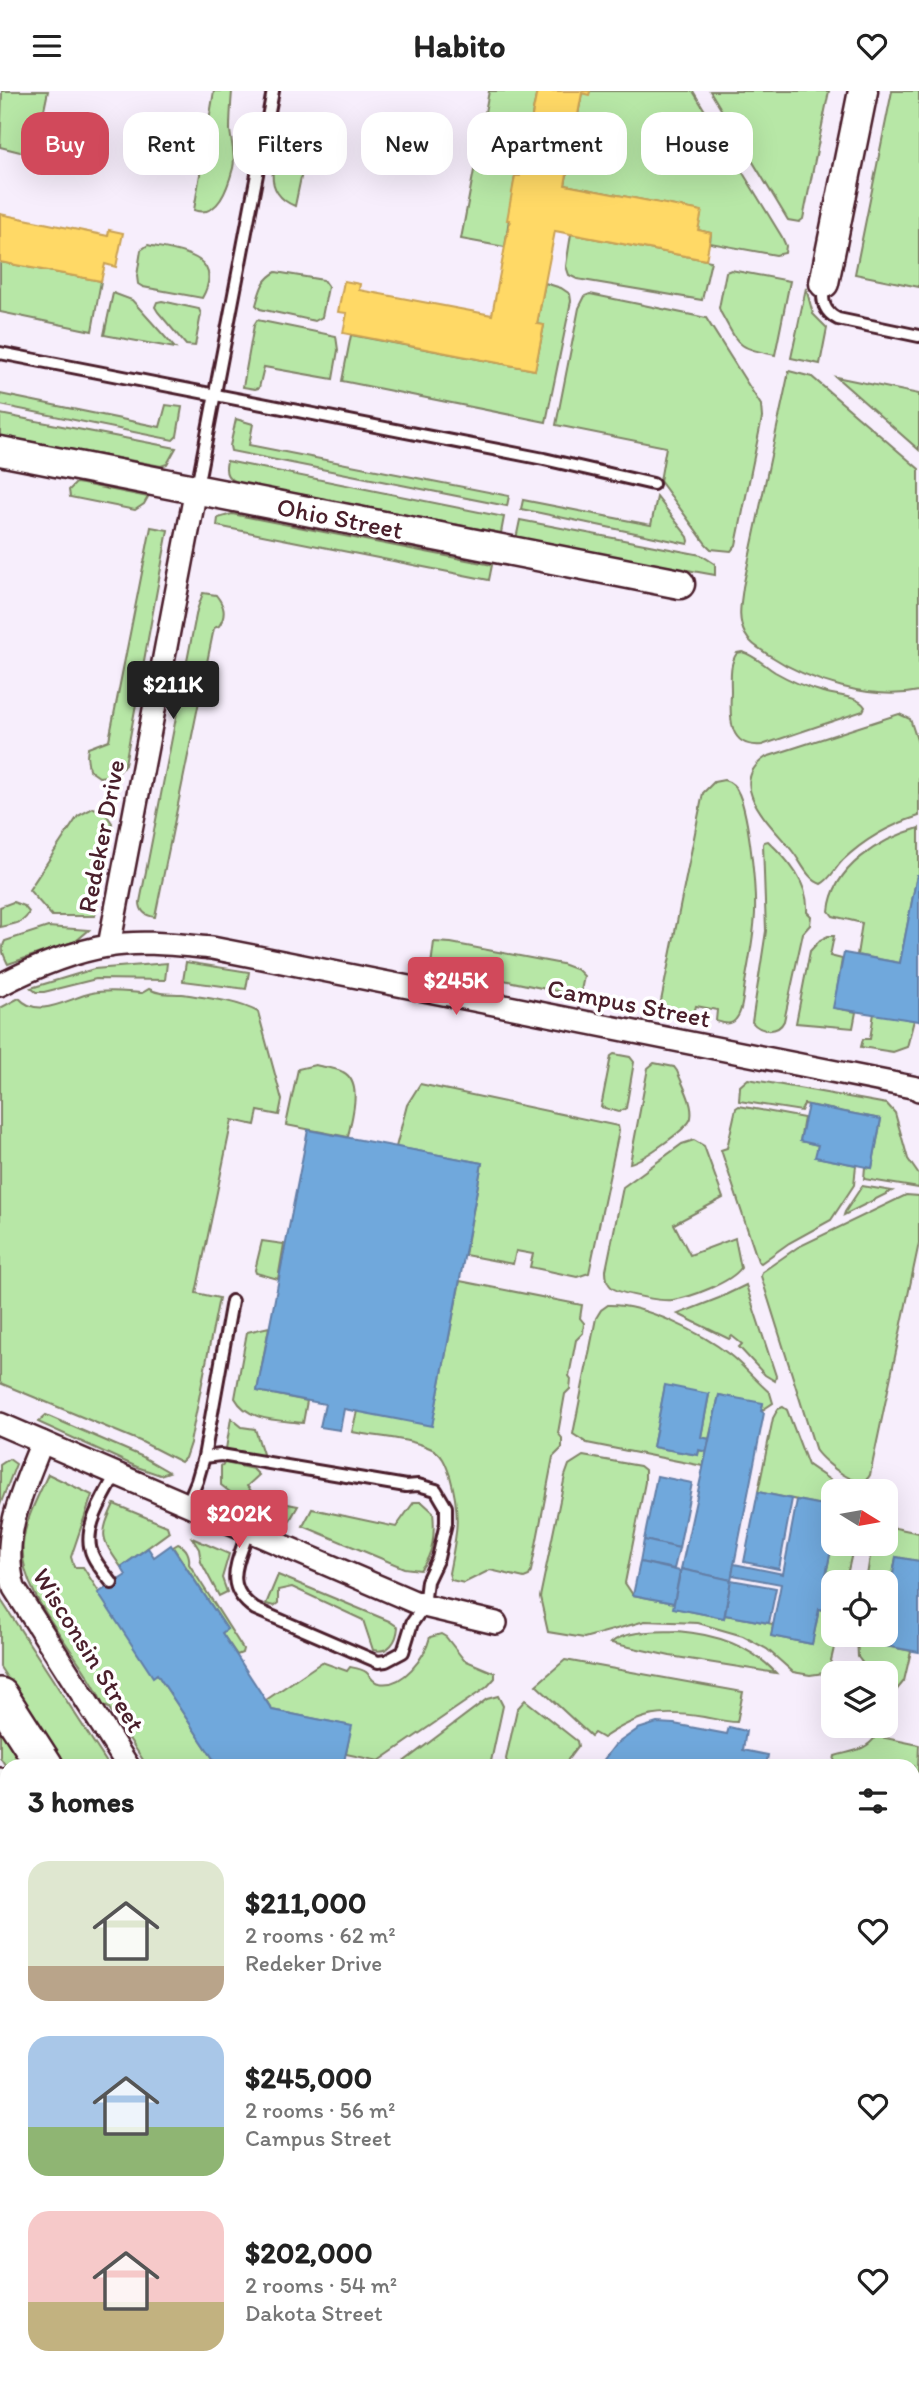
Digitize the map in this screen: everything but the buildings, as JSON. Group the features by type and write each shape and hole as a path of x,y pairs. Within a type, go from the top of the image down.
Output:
{"main road":[{"path":"0,1696 40,1759"}],"street":[{"path":"824,283 863,91"},
{"name":"Ohio Street","path":"0,451 680,584"},
{"name":"Redeker Drive","path":"109,946 196,489"},
{"name":"Campus Street","path":"0,985 54,961 109,946 164,944 230,951 917,1087 919,1090"},
{"path":"0,1424 424,1606 496,1623"},
{"name":"Wisconsin Street","path":"42,1442 11,1518 6,1549 9,1575 14,1588 124,1759"}],"lane":[{"path":"196,489 273,91"},
{"path":"824,283 824,304 832,316 919,336"},
{"path":"0,353 544,459 653,484"},
{"path":"187,1506 204,1457 232,1301"},
{"path":"204,1457 221,1455 406,1486 418,1485 436,1490 446,1507 446,1523 438,1558 427,1581 424,1606 412,1623 403,1652 387,1661 374,1661 255,1609 242,1599 235,1587 235,1572 248,1531"},
{"path":"112,1583 93,1556 89,1541 98,1511 116,1474"}],"green space":[{"path":"2,91 48,91 44,112 21,112 21,152 0,147"},
{"path":"214,91 232,91 230,130 233,166 221,199 216,206 202,212 194,210 200,175 219,175 219,112 210,112"},
{"path":"489,91 537,91 533,112 485,112"},
{"path":"590,91 693,91 706,112 641,112 641,175 744,175 782,237 786,246 785,253 776,255 710,243 711,233 698,230 701,211 565,185 567,175 627,175 627,112 578,112 582,93 589,94"},
{"path":"710,91 829,91 803,219 799,222 788,220 753,162 753,112 723,112"},
{"path":"892,91 919,91 919,287 855,274"},
{"path":"273,175 302,175 295,206 278,193"},
{"path":"473,175 520,175 515,176 505,247 461,239"},
{"path":"571,234 711,261 702,300 577,279 569,275 566,266"},
{"path":"148,245 184,253 203,263 208,272 208,283 202,298 138,284 141,250"},
{"path":"0,262 101,281 92,331 0,312"},
{"path":"731,270 790,281 775,355 740,344 721,313 719,308 726,272"},
{"path":"276,272 323,280 328,287 322,317 315,321 260,309 256,305 262,286"},
{"path":"545,283 570,294 571,301 546,422 342,381 351,335 535,370 544,325 537,324"},
{"path":"806,288 813,314 827,328 820,364 791,358"},
{"path":"113,293 132,300 175,348 104,335"},
{"path":"590,294 706,318 761,405 762,418 736,545 731,551 711,549 660,481 666,447 556,425 579,308 585,296"},
{"path":"157,302 199,309 201,314 195,346 186,345 158,312 155,307"},
{"path":"257,320 336,336 338,350 333,379 264,367 259,388 243,387"},
{"path":"789,371 812,377 919,469 919,691 881,693 841,687 785,664 759,648 745,634 740,611 743,587"},
{"path":"836,377 919,394 919,450"},
{"path":"0,394 160,427 166,405 182,407 177,436 173,440 0,405"},
{"path":"0,414 176,448 167,464 161,466 0,436"},
{"path":"236,419 253,424 249,445 509,496 507,506 231,451"},
{"path":"227,461 504,517 501,533 241,483 232,480 228,475"},
{"path":"76,483 148,497 144,504 135,510 70,497 69,490"},
{"path":"657,497 688,537 688,544 521,509 523,500 651,525"},
{"path":"232,514 492,565 489,580 217,526 218,518"},
{"path":"520,520 701,555 715,564 715,575 516,539"},
{"path":"151,527 168,530 125,764 116,775 99,777 89,770 88,748 109,740"},
{"path":"203,593 216,595 223,606 224,614 219,626 214,628 155,917 144,913 140,902 197,610"},
{"path":"742,652 791,680 825,693 857,700 865,707 863,711 762,745 751,745 742,741 733,729 730,711 734,657"},
{"path":"899,714 910,719 919,746 919,816 869,839 851,852 824,882 816,882 756,806 749,780 754,768 766,757"},
{"path":"724,780 735,787 743,805 751,852 755,901 741,1007 732,1023 716,1021 717,1010 696,1006 693,1017 668,1012 660,1006 703,793 714,782"},
{"path":"93,808 104,811 112,823 95,916 52,916 29,890 78,816"},
{"path":"919,828 919,875 900,963 857,955 862,923 833,916 829,911 832,895 839,881 861,857 889,839"},
{"path":"768,841 796,873 805,891 807,912 811,916 810,925 803,933 784,1021 773,1030 760,1028 752,1022 766,931 763,844"},
{"path":"13,902 24,906 29,912 27,916 17,923 0,927 0,907"},
{"path":"48,927 89,930 76,941 8,964 3,950 5,941"},
{"path":"828,936 834,936 830,956 842,959 834,1008 856,1012 853,1028 796,1023 810,951"},
{"path":"434,942 562,964 578,970 584,976 580,996 431,965"},
{"path":"186,962 249,972 246,989 183,981"},
{"path":"167,963 165,980 96,979 44,992 36,992 31,988 94,969"},
{"path":"149,989 161,993 221,1000 258,1012 282,1100 279,1115 258,1111 255,1125 232,1120 196,1293 219,1298 190,1443 181,1462 140,1441 0,1383 0,1008 19,998 35,1007 45,1007 98,992 142,993"},
{"path":"874,1013 914,1020 907,1047 893,1052 861,1047 863,1039 870,1039"},
{"path":"614,1054 630,1057 634,1062 626,1108 619,1112 601,1107 611,1056"},
{"path":"654,1063 674,1067 677,1071 689,1100 691,1118 664,1143 630,1163 648,1068"},
{"path":"315,1065 343,1072 353,1084 355,1093 348,1137 286,1125 298,1069"},
{"path":"748,1079 887,1104 895,1113 908,1159 919,1175 919,1188 864,1179 865,1167 872,1168 881,1119 804,1104 801,1111 739,1101 740,1086"},
{"path":"420,1084 618,1126 589,1273 577,1277 530,1267 533,1254 516,1251 513,1264 465,1255 482,1163 396,1147 407,1105"},
{"path":"739,1106 804,1118 800,1141 818,1145 816,1157 856,1165 854,1185 831,1220 789,1243 761,1263 758,1261 721,1150 727,1148 736,1108"},
{"path":"694,1140 704,1146 723,1198 674,1224 690,1255 735,1238 741,1268 728,1279 700,1293 673,1300 643,1297 614,1289 607,1281 606,1270 623,1187 682,1144"},
{"path":"862,1186 892,1191 844,1215 845,1212"},
{"path":"906,1195 919,1196 919,1243 870,1475 866,1479 851,1479 816,1451 761,1276 762,1272 798,1247"},
{"path":"262,1241 284,1244 278,1279 256,1273"},
{"path":"460,1281 582,1305 580,1318 584,1323 583,1333 576,1340 569,1376 570,1389 565,1394 558,1433 562,1438 562,1448 553,1457 531,1571 529,1576 524,1578 490,1570 464,1583 451,1580 449,1573 457,1514 450,1476 441,1457 436,1451 413,1442 352,1432 357,1411 432,1425"},
{"path":"746,1285 776,1376 775,1381 765,1375 739,1347 742,1344 732,1336 729,1339 678,1314"},
{"path":"608,1305 638,1309 672,1321 704,1338 740,1364 770,1393 773,1403 761,1411 763,1404 719,1395 709,1439 701,1437 709,1395 665,1386 653,1447 698,1455 699,1450 707,1452 703,1466 587,1443 573,1434 596,1318"},
{"path":"269,1327 257,1391 307,1401 303,1423 256,1416 241,1406 235,1398 247,1332"},
{"path":"783,1407 787,1410 808,1465 828,1479 821,1479 821,1505 758,1492 773,1418 778,1409"},
{"path":"46,1415 141,1456 169,1472 160,1475 137,1467 38,1422"},
{"path":"231,1418 242,1427 255,1429 263,1454 259,1457 226,1449"},
{"path":"583,1456 640,1466 645,1470 625,1583 633,1595 674,1603 674,1608 773,1624 771,1636 812,1644 821,1609 821,1647 834,1647 831,1661 821,1661 821,1673 810,1675 793,1672 767,1649 743,1636 698,1623 645,1621 584,1638 548,1632 540,1597 569,1465"},
{"path":"9,1459 16,1464 0,1505 0,1465"},
{"path":"225,1463 253,1469 259,1475 247,1486 257,1498 298,1506 290,1520 235,1496 221,1485 221,1466"},
{"path":"48,1474 92,1495 71,1557 74,1567 83,1567 153,1676 157,1674 213,1759 142,1759 109,1708 103,1705 82,1666 54,1626 30,1584 24,1564 23,1544 29,1517"},
{"path":"414,1502 422,1502 433,1512 433,1543 420,1570 404,1568 303,1526 312,1509 396,1527"},
{"path":"114,1504 167,1526 169,1532 121,1567 104,1537 106,1523"},
{"path":"898,1529 919,1533 919,1561 896,1557 894,1570 868,1570 870,1556 898,1556"},
{"path":"192,1538 229,1554 222,1578 227,1592 219,1596"},
{"path":"178,1544 187,1552 189,1564 243,1649 242,1653 237,1655 222,1633 227,1629 173,1547"},
{"path":"830,1556 851,1556 848,1570 827,1570"},
{"path":"278,1575 389,1621 398,1627 394,1641 384,1650 373,1650 363,1620 292,1587 278,1590 278,1603 274,1606 266,1604"},
{"path":"0,1597 104,1759 59,1759 0,1667"},
{"path":"677,1631 718,1638 743,1648 776,1673 670,1656 611,1643 633,1634"},
{"path":"441,1634 446,1637 464,1660 495,1673 495,1678 487,1687 382,1759 346,1754 351,1726 272,1710 266,1700 322,1662 347,1671 350,1667 363,1670 379,1683 396,1681 418,1662 430,1637"},
{"path":"858,1647 890,1647 911,1651 904,1681 898,1688 898,1661 861,1661"},
{"path":"565,1660 743,1692 737,1722 689,1715 651,1715 628,1723 603,1738 594,1733 591,1736 536,1685"},
{"path":"498,1696 503,1706 492,1759 407,1759 487,1699"},
{"path":"525,1700 577,1741 578,1746 568,1759 506,1759 517,1709"},
{"path":"0,1723 23,1759 0,1757"},
{"path":"874,1738 886,1738 919,1745 918,1759 834,1759 835,1756 863,1748"}]}
